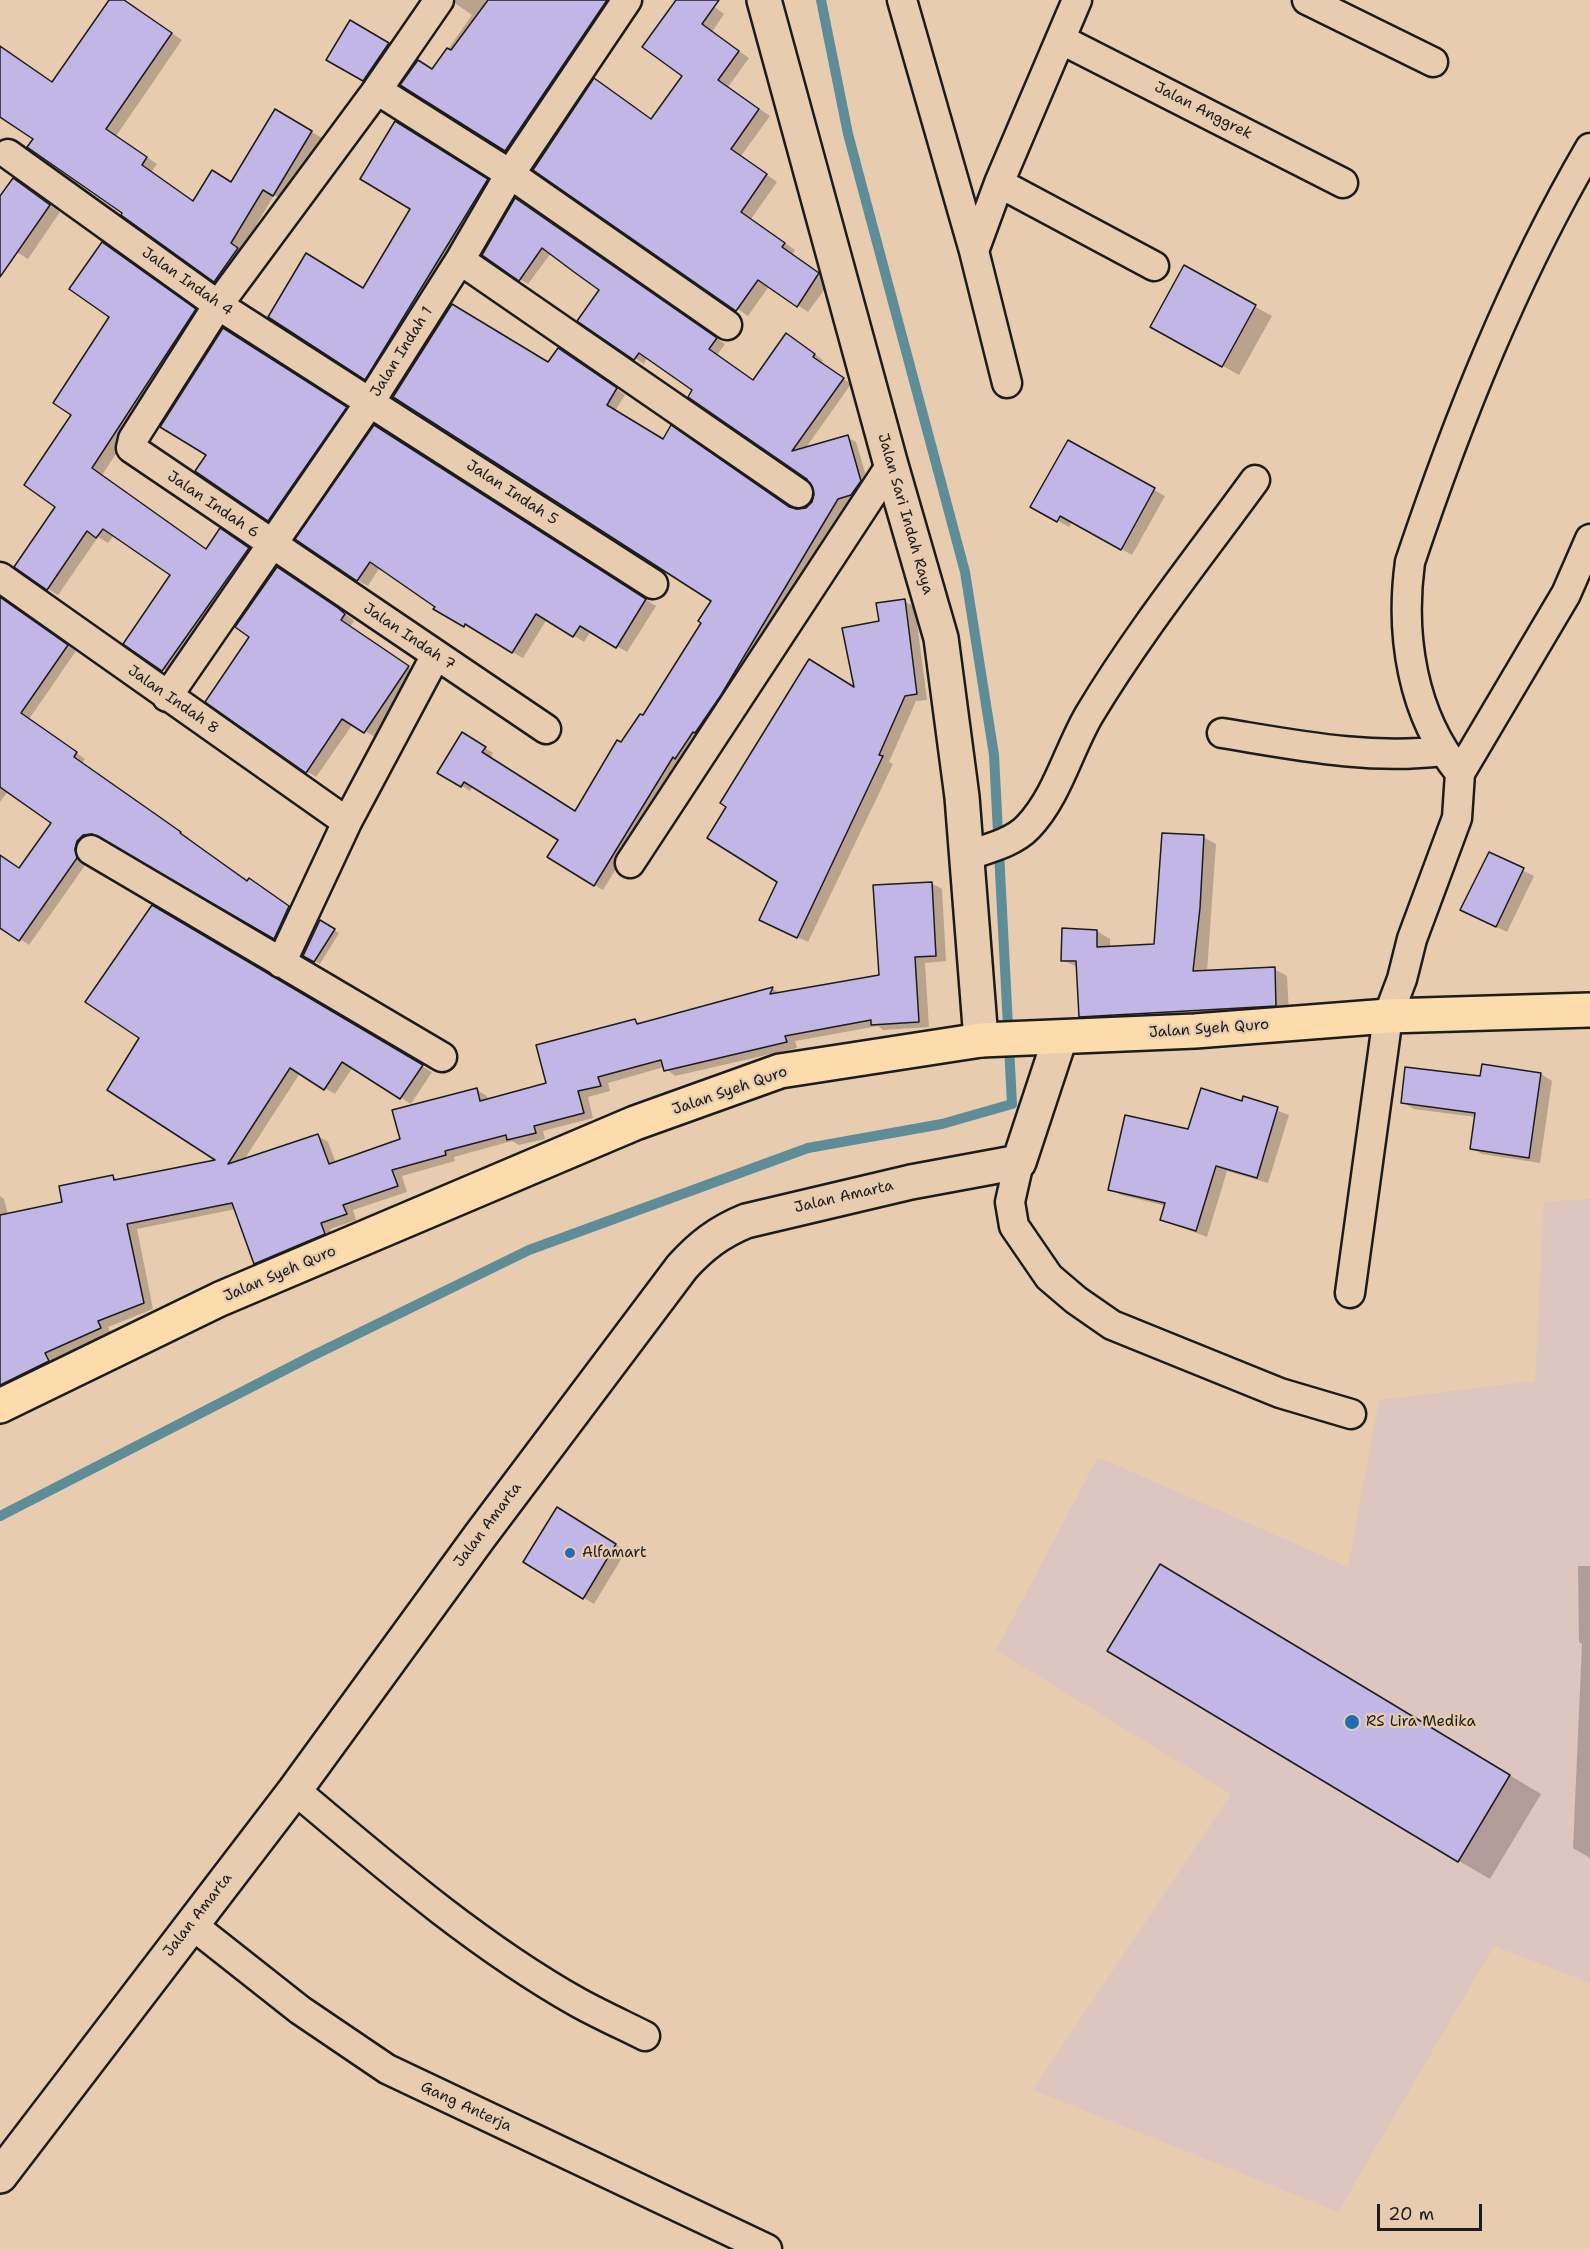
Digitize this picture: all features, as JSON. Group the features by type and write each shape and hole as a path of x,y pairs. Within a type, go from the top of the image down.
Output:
{"main road":[{"name":"Jalan Syeh Quro","path":"0,1406 220,1299 635,1123 780,1071 985,1040 1196,1031 1388,1016 1590,1010"}],"street":[{"path":"218,304 377,90 439,0"},
{"name":"Jalan Indah 1","path":"167,697 370,402 460,260 510,174 627,0"},
{"name":"Jalan Sari Indah Raya","path":"764,0 891,465 941,638 962,797 976,853 985,1040"},
{"path":"902,0 974,251 1007,383"},
{"path":"974,251 999,183 1062,40 1077,0"},
{"path":"1306,0 1433,62"},
{"name":"Jalan Anggrek","path":"1062,40 1343,183"},
{"path":"377,90 510,174 727,325"},
{"path":"1460,773 1442,751 1419,697 1413,673 1407,636 1406,589 1410,562 1507,308 1526,265 1590,148"},
{"name":"Jalan Indah 4","path":"8,154 218,304 370,402"},
{"path":"999,183 1154,266"},
{"path":"460,260 798,494"},
{"name":"Jalan Indah 6","path":"218,304 132,439 131,448 272,546"},
{"name":"Jalan Indah 5","path":"370,402 652,584"},
{"path":"630,863 891,465"},
{"path":"976,853 1012,838 1026,829 1041,811 1088,717 1136,641 1255,480"},
{"path":"1350,1293 1388,1016 1402,980 1412,939 1457,818 1460,773 1566,594 1590,539"},
{"name":"Jalan Indah 7","path":"272,546 546,729"},
{"name":"Jalan Indah 8","path":"0,577 347,822"},
{"path":"281,963 347,822 436,655"},
{"path":"1222,733 1343,753 1406,755 1442,751"},
{"path":"91,850 442,1057"},
{"path":"1050,1038 1010,1203 1014,1226 1048,1277 1112,1325 1280,1393 1351,1414"},
{"name":"Jalan Amarta","path":"0,2176 295,1790 480,1536 682,1267 699,1248 721,1231 746,1221 911,1182 1019,1162"},
{"path":"295,1790 410,1887 501,1952 579,2003 645,2036"},
{"name":"Gang Anterja","path":"191,1924 300,2010 387,2069 767,2249"}],"shaded area":[{"name":"RS Lira Medika","path":"1590,1199 1590,1983 1494,1946 1338,2212 1033,2090 1231,1794 996,1650 1098,1457 1348,1567 1379,1400 1535,1381 1544,1202"}],"building":[{"path":"109,0 124,0 172,33 106,129 147,157 142,165 193,201 212,170 231,182 275,109 312,131 273,196 263,190 231,243 238,248 214,282 121,215 122,213 27,147 33,139 0,117 0,46 52,82"},
{"path":"488,0 607,0 505,151 400,85 418,60 432,69 447,48 451,50"},
{"path":"676,0 719,0 702,24 739,51 718,80 759,109 731,149 767,174 741,212 785,243 782,247 819,273 797,307 758,280 736,311 533,170 594,78 651,119 682,76 642,47"},
{"path":"350,20 389,43 363,81 326,60"},
{"path":"395,121 488,179 365,380 268,317 306,253 363,288 410,209 360,179"},
{"path":"13,178 50,205 0,277 0,196"},
{"path":"515,198 717,338 709,349 753,380 786,333 815,354 813,357 844,378 792,451 848,435 861,481 851,495 838,499 721,695 675,759 673,757 594,886 547,857 558,840 464,782 461,787 437,773 462,732 486,747 482,752 575,811 617,740 621,742 640,714 643,715 701,623 698,621 711,601 393,397 452,304 548,362 558,348 617,388 607,405 663,439 671,425 789,507 806,508 812,502 814,494 807,479 688,397 692,390 639,353 634,360 577,321 599,290 542,248 519,281 482,255"},
{"path":"102,242 196,309 92,468 206,549 220,528 249,548 162,671 123,644 170,575 103,529 96,538 87,531 47,590 14,567 55,507 24,485 71,415 53,403 109,317 69,289"},
{"path":"1184,265 1256,305 1222,367 1150,327"},
{"path":"223,328 347,407 268,521 195,471 206,455 160,427"},
{"path":"374,425 646,599 616,648 580,626 573,637 536,614 512,653 465,624 464,627 433,609 435,607 370,562 357,581 295,539"},
{"path":"1068,440 1155,488 1121,550 1060,516 1057,522 1030,507"},
{"path":"277,567 338,608 345,614 341,620 409,666 364,733 342,719 306,773 205,702 249,637 235,627"},
{"path":"0,597 68,645 21,713 77,752 74,757 247,881 249,878 289,906 274,939 92,834 83,835 77,841 75,849 77,858 19,941 0,928 0,855 19,868 51,823 0,787"},
{"path":"905,599 917,694 905,696 879,755 883,756 797,938 759,920 777,882 707,838 726,807 720,803 809,659 854,687 842,628 879,621 876,603"},
{"path":"1162,833 1204,835 1200,908 1193,971 1275,967 1276,1006 1079,1017 1076,961 1061,961 1062,928 1097,930 1097,947 1154,944"},
{"path":"1489,852 1524,868 1496,927 1460,910"},
{"path":"932,882 936,956 915,957 919,1022 871,1025 871,1020 785,1036 787,1042 664,1071 661,1060 598,1077 601,1086 578,1091 584,1113 534,1126 536,1133 507,1140 506,1135 445,1151 446,1155 392,1170 398,1186 343,1205 347,1214 321,1223 325,1234 254,1264 232,1203 127,1224 144,1303 98,1321 101,1328 45,1353 49,1361 0,1385 0,1215 62,1202 59,1186 113,1175 114,1180 215,1160 107,1090 139,1038 85,1002 152,905 423,1065 400,1099 342,1062 324,1090 290,1068 228,1164 318,1134 329,1164 400,1139 392,1110 477,1088 480,1101 546,1083 536,1045 635,1019 637,1024 773,987 770,994 879,975 873,885"},
{"path":"320,920 335,929 314,962 303,956"},
{"path":"1482,1064 1541,1073 1529,1158 1470,1149 1475,1113 1401,1103 1405,1067 1480,1076"},
{"path":"1201,1088 1242,1101 1243,1096 1278,1107 1257,1178 1216,1166 1196,1231 1160,1220 1165,1203 1108,1190 1125,1115 1188,1129"},
{"name":"Alfamart","path":"557,1507 616,1544 583,1599 523,1562"},
{"path":"1160,1564 1510,1775 1458,1862 1107,1651"}],"waterway":[{"path":"0,1516 308,1358 529,1250 808,1148 942,1124 1012,1104 994,755 965,572 848,134 821,0"}],"place":[{"name":"Alfamart","path":"570,1553"},
{"name":"RS Lira Medika","path":"1352,1722"}]}
